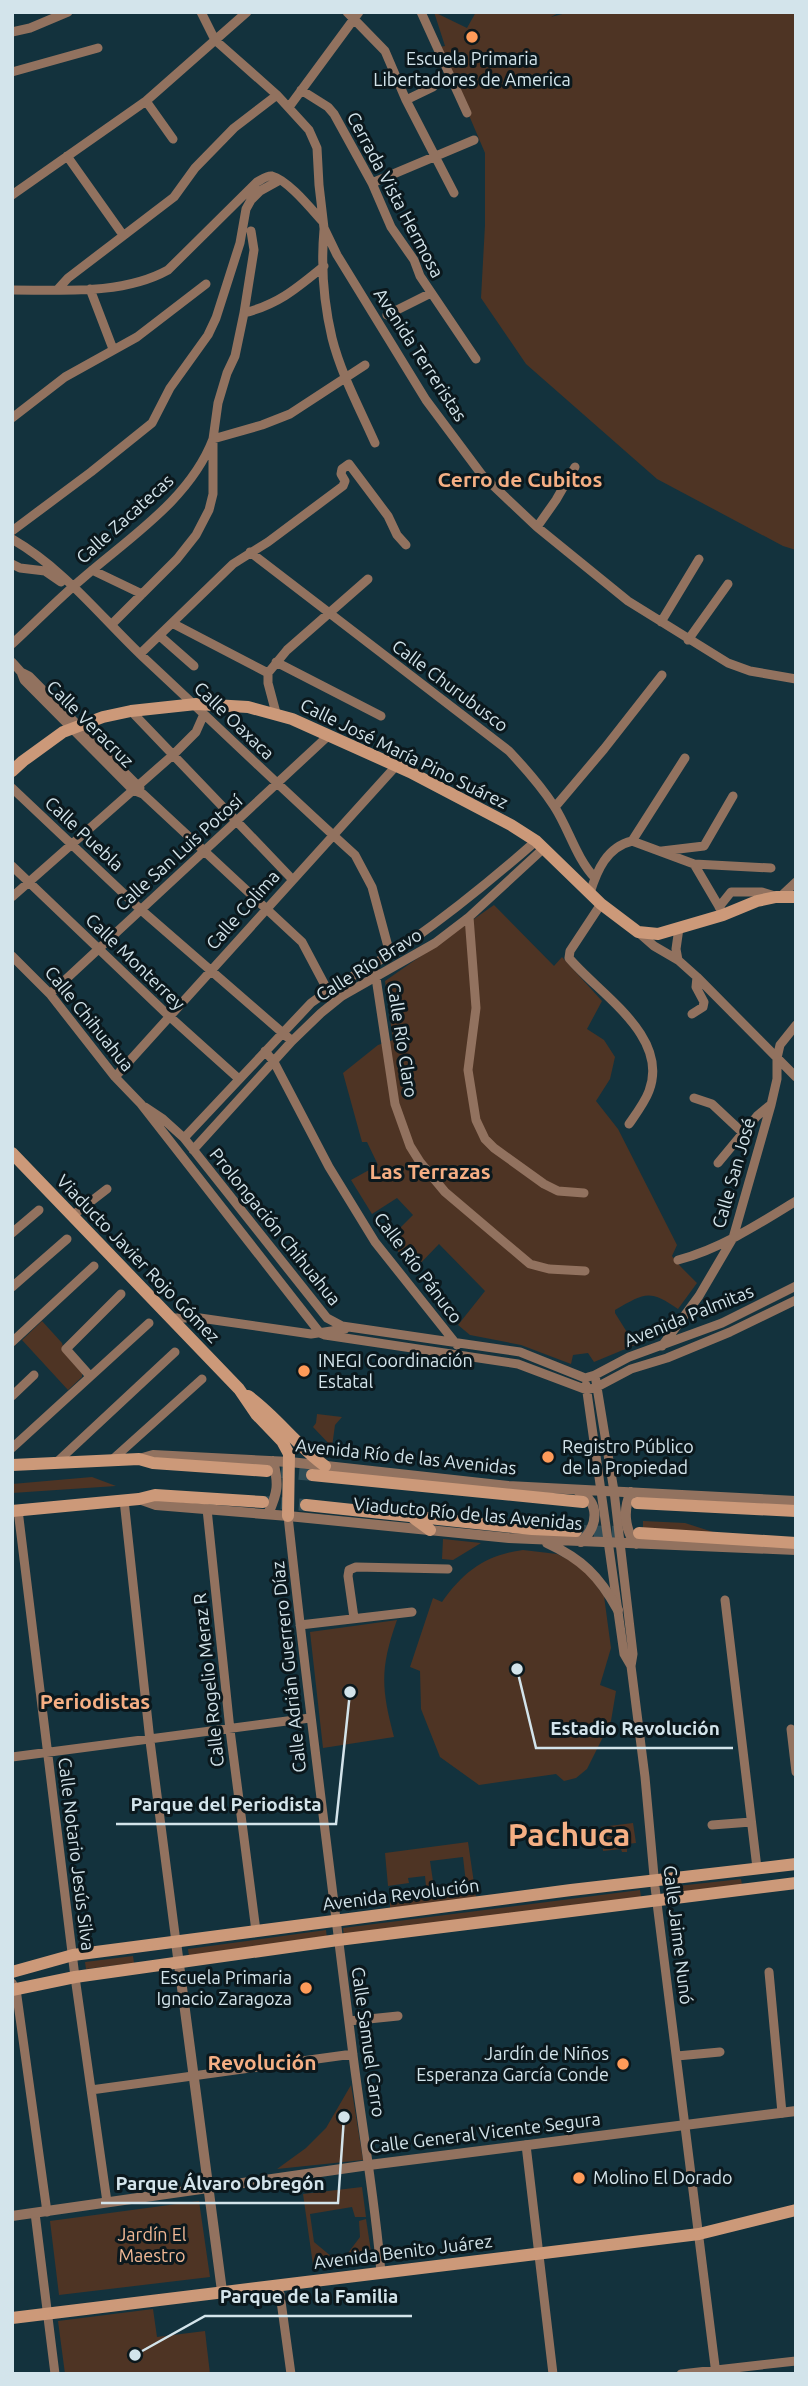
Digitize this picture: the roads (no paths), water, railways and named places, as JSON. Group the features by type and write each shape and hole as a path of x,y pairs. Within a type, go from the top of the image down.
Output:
{"main road":[{"name":"Calle José María Pino Suárez","path":"12,771 42,747 75,727 131,711 248,707 276,713 463,798 540,845 601,904 638,932"},
{"path":"638,932 658,934 757,901 796,897"},
{"name":"Viaducto Javier Rojo Gómez","path":"12,1153 239,1390 286,1446 290,1462"},
{"name":"Viaducto Javier Rojo Gómez","path":"239,1390 263,1407 325,1466"},
{"path":"13,1464 139,1459 153,1463 270,1466"},
{"path":"288,1516 290,1462"},
{"name":"Viaducto Río de las Avenidas","path":"312,1475 457,1490 579,1496"},
{"path":"408,1485 431,1478 457,1490"},
{"name":"Viaducto Río de las Avenidas","path":"15,1510 139,1499 155,1495 265,1508"},
{"path":"634,1497 796,1511"},
{"name":"Viaducto Río de las Avenidas","path":"306,1505 579,1537"},
{"path":"411,1516 433,1530 452,1521"},
{"name":"Viaducto Río de las Avenidas","path":"638,1538 796,1543"},
{"name":"Avenida Revolución","path":"12,1972 73,1955 796,1864"},
{"name":"Avenida Revolución","path":"14,1987 338,1940 796,1883"},
{"name":"Avenida Benito Juárez","path":"12,2318 699,2234 796,2210"}],"street":[{"path":"12,32 30,28 68,12"},
{"path":"201,12 215,40"},
{"path":"12,195 146,101 247,12"},
{"path":"421,12 467,113"},
{"path":"289,107 354,14 385,51 454,192"},
{"name":"Avenida Terreristas","path":"215,40 289,107 309,130 317,148 318,185 324,225 337,255 426,400 482,475 537,527 628,601 688,640 728,663 750,671 796,679"},
{"path":"12,72 98,48"},
{"path":"407,100 433,87"},
{"name":"Cerrada Vista Hermosa","path":"301,90 328,107 334,114 372,183 391,227 414,260 420,276 476,359"},
{"path":"58,289 122,235 174,197 195,168 234,128 276,95"},
{"path":"146,101 173,139"},
{"path":"372,183 474,141"},
{"path":"67,156 122,235"},
{"path":"12,290 90,289 158,276 168,270 257,182 272,176 294,191 324,225 324,265 332,338 346,378 375,443"},
{"path":"12,531 152,423 170,388 208,335 216,318 251,200 260,191 278,181"},
{"path":"112,624 177,559 203,524 213,494 213,439 221,390 235,356 244,313 254,250 251,231"},
{"path":"244,313 265,307 289,295 324,265"},
{"path":"12,418 65,377 137,337 206,284"},
{"path":"90,289 113,349"},
{"path":"387,315 431,293"},
{"path":"213,439 290,414 365,365"},
{"name":"Calle Zacatecas","path":"12,644 180,492 201,467 213,439"},
{"path":"141,654 233,564 268,542 343,486 345,481 341,474 342,469 349,464 406,545"},
{"path":"537,527 575,467"},
{"name":"Calle Oaxaca","path":"12,539 72,587 278,785 355,855 372,887 390,954"},
{"name":"Calle Churubusco","path":"250,552 509,751 529,771 555,807 585,867 595,878"},
{"path":"661,622 699,559"},
{"path":"12,564 20,568 45,571 72,587"},
{"path":"92,570 142,594"},
{"path":"276,713 268,673 327,613 368,579"},
{"path":"688,640 728,584"},
{"path":"172,623 268,673"},
{"path":"160,636 194,666"},
{"name":"Calle Veracruz","path":"12,662 29,676 75,727 143,794 302,942 328,991"},
{"path":"276,663 381,716"},
{"path":"555,807 662,675"},
{"path":"12,897 196,732 200,709"},
{"path":"131,711 292,879"},
{"name":"Calle San Luis Potosí","path":"50,994 328,736"},
{"path":"632,841 685,758"},
{"name":"Calle Colima","path":"115,1077 396,766"},
{"name":"Calle Puebla","path":"12,788 140,909 292,1041"},
{"path":"662,851 704,846 733,796"},
{"path":"590,893 603,862 622,843 632,841 694,864 771,869"},
{"name":"Calle Río Bravo","path":"193,1150 292,1041 332,1004 435,943 470,917 540,845"},
{"name":"Calle Río Bravo","path":"184,1138 282,1032 328,991 390,954 540,845"},
{"path":"694,864 721,911"},
{"name":"Calle Monterrey","path":"12,866 239,1079"},
{"path":"721,911 731,892 762,892 778,897 796,882"},
{"path":"601,904 570,951 569,958 628,1017 650,1054 654,1067 649,1091 629,1124"},
{"path":"470,917 476,1008 468,1070 476,1120 485,1139 494,1148 544,1184 558,1191 584,1194"},
{"path":"677,960 679,928"},
{"path":"638,932 696,977 796,1077"},
{"name":"Calle Chihuahua","path":"12,956 50,994 115,1077 141,1104 188,1167"},
{"name":"Calle Río Claro","path":"373,963 395,1104 410,1146 420,1162 445,1192 530,1264 548,1269 585,1271"},
{"path":"692,1014 703,1007 704,1002 696,988 696,977"},
{"name":"Calle San José","path":"662,1347 699,1296 733,1237 771,1105 777,1079 776,1058 780,1045 796,1024"},
{"name":"Calle Río Pánuco","path":"265,1051 274,1062 330,1167 375,1242 467,1357"},
{"path":"694,1098 712,1104 743,1133"},
{"name":"Calle Chihuahua","path":"141,1104 163,1119 193,1150"},
{"path":"718,1163 757,1116 771,1105"},
{"name":"Prolongación Chihuahua","path":"193,1150 327,1318 334,1324 354,1328"},
{"name":"Prolongación Chihuahua","path":"188,1167 320,1333"},
{"path":"72,1216 107,1189"},
{"path":"678,1260 733,1237 796,1201"},
{"path":"12,1233 39,1210"},
{"path":"12,1287 67,1239"},
{"path":"12,1342 94,1266"},
{"name":"Avenida Palmitas","path":"585,1378 629,1357 722,1323 796,1286"},
{"path":"90,1376 66,1349 121,1294"},
{"name":"Avenida Palmitas","path":"587,1390 631,1369 667,1358 730,1332 796,1300"},
{"path":"170,1318 200,1318 311,1334 354,1328 528,1354 585,1378"},
{"path":"12,1448 149,1323"},
{"path":"320,1333 331,1338 518,1364 587,1390"},
{"path":"662,1347 667,1358"},
{"path":"57,1462 175,1352"},
{"path":"12,1396 34,1375"},
{"name":"Calle Jaime Nunó","path":"595,1375 614,1491 618,1610 624,1654 631,1666"},
{"name":"Calle Jaime Nunó","path":"585,1378 601,1491 615,1543 633,1654 631,1666 657,1900 716,2372"},
{"path":"113,1459 202,1379"},
{"name":"Avenida Río de las Avenidas","path":"270,1466 290,1462 579,1496 614,1491 634,1497 796,1501"},
{"path":"265,1508 276,1496 278,1485 270,1466"},
{"path":"579,1496 589,1497 595,1526 591,1533 579,1537"},
{"path":"634,1497 626,1509 627,1530 638,1538"},
{"name":"Viaducto Río de las Avenidas","path":"139,1499 156,1505 265,1508 288,1516 541,1540 579,1537 615,1543 638,1538 796,1550"},
{"path":"124,1500 150,1741 222,2291"},
{"name":"Calle Rogelio Meraz R","path":"207,1508 230,1730 256,1931"},
{"name":"Calle Notario Jesús Silva","path":"15,1510 107,2202"},
{"name":"Calle Adrián Guerrero Díaz","path":"288,1516 338,1940"},
{"path":"541,1540 567,1552 589,1569 603,1584 618,1610"},
{"path":"354,1618 349,1570 356,1567 448,1569"},
{"path":"725,1601 757,1868"},
{"path":"300,1625 412,1612"},
{"path":"12,1757 310,1718"},
{"path":"791,1729 796,1772"},
{"path":"712,1825 751,1822"},
{"name":"Calle Samuel Carro","path":"338,1940 381,2273"},
{"path":"769,1972 782,2113"},
{"path":"14,1987 41,2213 55,2374"},
{"path":"349,2021 398,2016"},
{"path":"677,2056 720,2052"},
{"path":"91,2090 353,2054"},
{"name":"Calle General Vicente Segura","path":"12,2216 369,2165 796,2111"},
{"path":"526,2145 553,2374"},
{"path":"274,2285 280,2294 291,2374"},
{"path":"681,2374 796,2361"}],"tunnel":[{"path":"281,1472 312,1475"},
{"path":"263,1502 306,1505"},
{"path":"576,1531 618,1532"}],"place":[{"name":"Escuela Primaria Libertadores de America","path":"472,37"},
{"name":"INEGI Coordinación Estatal","path":"304,1371"},
{"name":"Registro Público de la Propiedad","path":"548,1457"},
{"name":"Estadio Revolución","path":"517,1669"},
{"name":"Parque del Periodista","path":"350,1692"},
{"name":"Escuela Primaria Ignacio Zaragoza","path":"306,1988"},
{"name":"Jardín de Niños Esperanza García Conde","path":"623,2064"},
{"name":"Parque Álvaro Obregón","path":"344,2117"},
{"name":"Molino El Dorado","path":"579,2178"},
{"name":"Parque de la Familia","path":"135,2355"}],"district":[{"name":"Cerro de Cubitos","path":"520,480"},
{"name":"Las Terrazas","path":"430,1172"},
{"name":"Periodistas","path":"95,1702"},
{"name":"Pachuca","path":"569,1835"},
{"name":"Revolución","path":"262,2063"}],"park label":[{"name":"Jardín El Maestro","path":"152,2245"}]}
